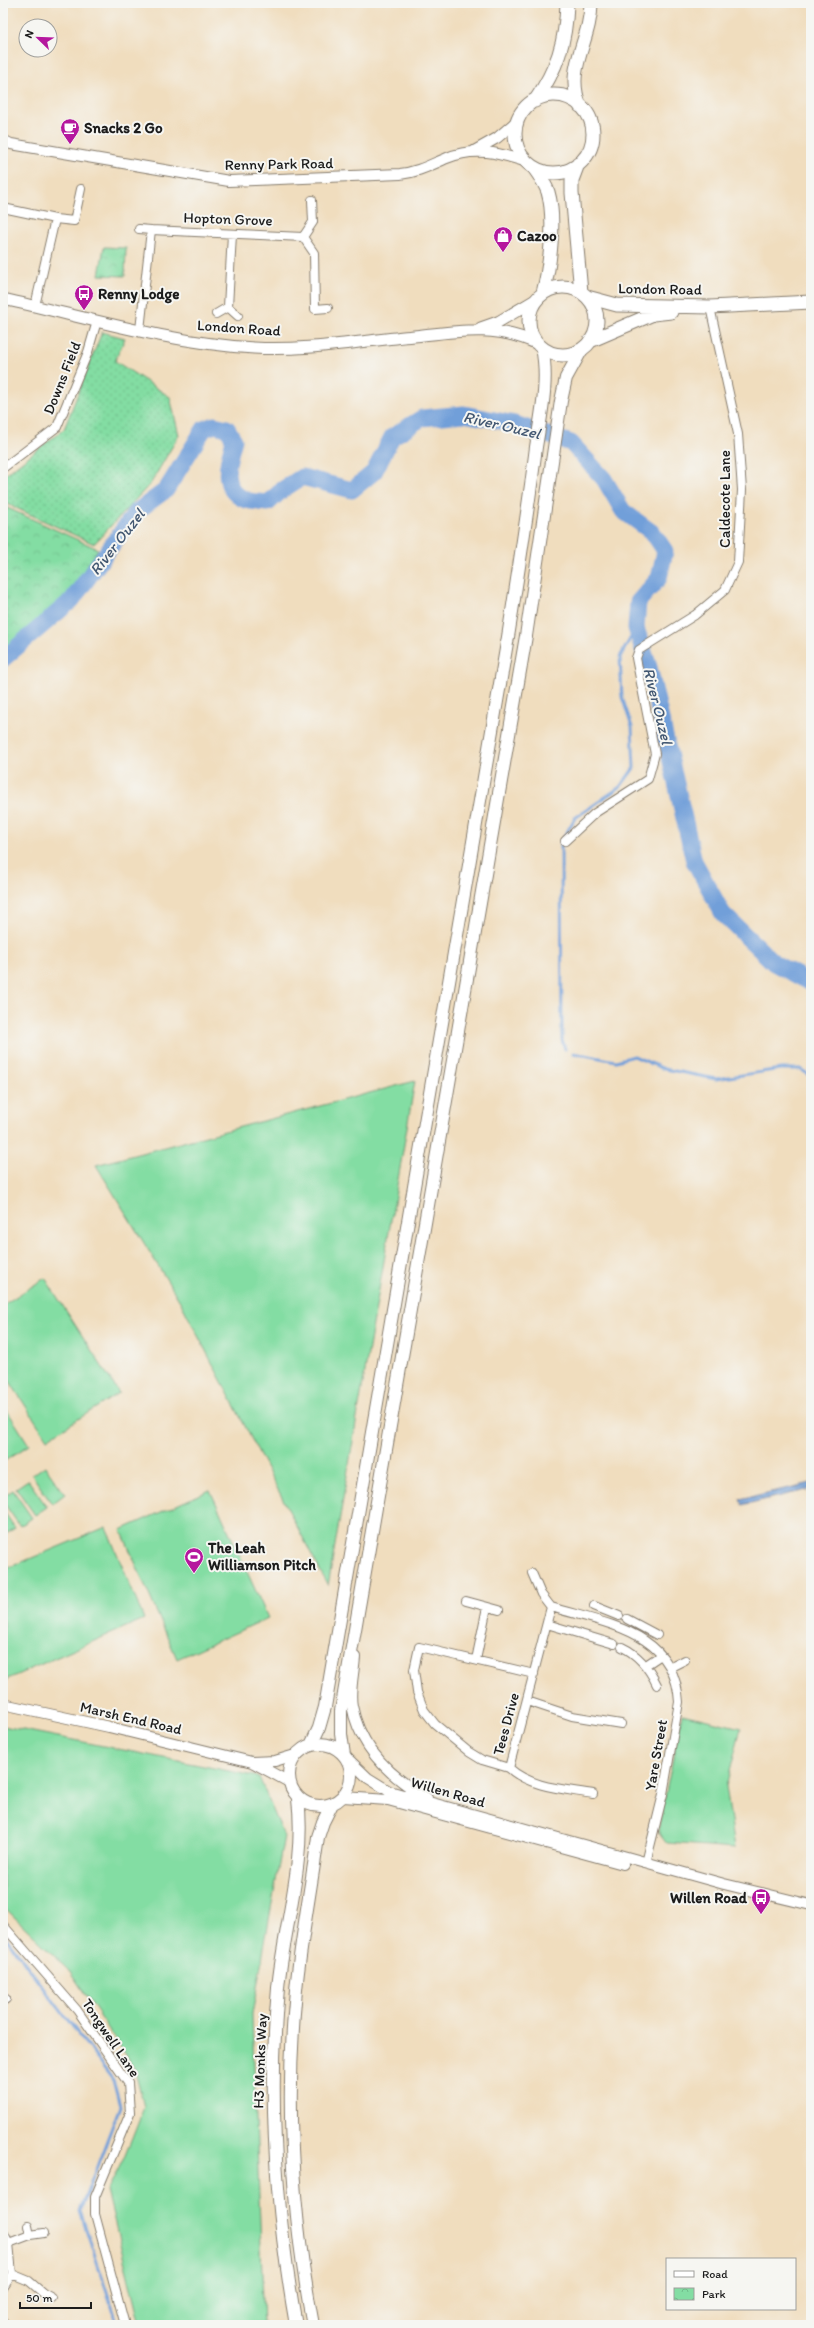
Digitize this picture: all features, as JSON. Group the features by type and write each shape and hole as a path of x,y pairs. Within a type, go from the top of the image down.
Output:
{"highway":[{"path":"540,296 552,288 563,287 584,294 594,306 597,316 595,332 586,345 562,355 540,346 531,333 529,322 530,312 540,296 549,271 551,250 550,201 545,186 521,154 515,138 518,120 525,109 535,101 551,76 559,57 567,3"},
{"path":"580,106 576,94 574,73 588,33 591,3"},
{"path":"535,101 557,96 570,99 580,106 589,117 593,134 591,146 578,164 572,180 572,192 584,294"},
{"path":"530,165 553,173 566,170 578,164"},
{"name":"London Road","path":"584,294 617,305 710,306 811,302"},
{"name":"London Road","path":"586,345 653,314 710,306"}],"main road":[{"name":"London Road","path":"476,330 498,322 540,296"},
{"name":"London Road","path":"3,299 97,321 200,342 267,349 318,346 476,330 511,333 540,346"},
{"path":"344,1755 329,1745 311,1745 295,1755 289,1768 289,1782 292,1791 298,1799 315,1807 332,1804 343,1797 350,1782 351,1773 344,1755 341,1734 341,1711 542,533 561,401 566,378 586,345"},
{"path":"311,1745 319,1728 325,1707 525,531 543,400 545,369 540,346"},
{"name":"H3 Monks Way","path":"296,2325 287,2272 276,2185 273,2096 278,1987 301,1834 298,1799"},
{"name":"H3 Monks Way","path":"313,2325 303,2272 293,2184 290,2097 298,1975 318,1837 323,1822 332,1804"}],"street":[{"name":"Renny Park Road","path":"474,151 497,138 518,120"},
{"name":"Renny Park Road","path":"6,143 212,180 238,182 405,174 426,169 456,155 474,151 501,153 530,165"},
{"path":"3,208 55,219 74,220 81,190"},
{"path":"312,200 313,222 303,237 314,253 315,309 328,308"},
{"path":"35,306 55,219"},
{"name":"Hopton Grove","path":"139,229 303,237"},
{"path":"140,330 151,230"},
{"path":"228,307 232,234"},
{"name":"Caldecote Lane","path":"565,841 595,813 648,779 655,754 636,658 639,650 695,615 725,590 738,562 742,490 738,434 710,306"},
{"path":"216,314 228,307"},
{"path":"228,307 238,316"},
{"name":"Downs Field","path":"3,468 57,427 88,352 97,321"},
{"path":"532,1573 541,1594 551,1607"},
{"path":"466,1601 487,1608 499,1610"},
{"path":"594,1606 623,1617 657,1634"},
{"name":"Yare Street","path":"551,1607 638,1634 661,1654 671,1667 678,1688 679,1702 663,1794 646,1863"},
{"name":"Tees Drive","path":"551,1607 509,1768 518,1777 531,1782 593,1794"},
{"path":"476,1660 487,1608"},
{"path":"604,1623 607,1611"},
{"path":"547,1624 632,1651 646,1665 657,1684"},
{"path":"638,1634 642,1626"},
{"path":"356,1627 352,1705 358,1727 377,1759 392,1775 439,1805"},
{"path":"509,1768 482,1760 469,1752 435,1724 424,1710 417,1692 414,1670 419,1647 534,1674"},
{"path":"646,1665 661,1654"},
{"path":"671,1667 685,1660"},
{"path":"527,1701 572,1716 621,1724"},
{"name":"Marsh End Road","path":"3,1704 109,1727 252,1762 289,1782"},
{"name":"Marsh End Road","path":"252,1762 274,1761 295,1755"},
{"name":"Willen Road","path":"344,1755 368,1778 389,1791 646,1863 811,1906"},
{"name":"Willen Road","path":"343,1797 388,1800 670,1877 811,1912"},
{"name":"Tongwell Lane","path":"3,1925 77,2010 128,2083 130,2113 95,2197 95,2214 125,2325"},
{"path":"28,2226 30,2235"},
{"path":"3,2232 9,2243 12,2274 3,2288"},
{"path":"9,2243 30,2235 44,2233"},
{"path":"12,2274 29,2281 42,2294 52,2298"},
{"path":"3,2321 6,2325"}],"green space":[{"path":"104,247 126,248 125,276 99,275"},
{"path":"102,332 125,338 115,361 170,397 179,435 151,483 94,544 3,502 3,476 64,429"},
{"path":"3,506 98,549 70,593 3,651 3,616 7,611 3,607"},
{"path":"415,1081 328,1586 181,1303 96,1165"},
{"path":"45,1278 119,1393 47,1439 3,1371 3,1305"},
{"path":"3,1404 29,1445 3,1462"},
{"path":"45,1466 65,1494 52,1504 32,1475"},
{"path":"28,1480 47,1507 35,1515 16,1488"},
{"path":"13,1490 32,1518 20,1526 3,1502 3,1497"},
{"name":"The Leah Williamson Pitch","path":"210,1490 268,1618 177,1659 121,1530"},
{"path":"3,1510 15,1528 3,1536"},
{"path":"106,1527 144,1619 3,1681 3,1570"},
{"path":"682,1714 741,1728 726,1786 735,1848 667,1843 658,1831"},
{"path":"3,1726 259,1777 284,1836 252,2015 264,2325 140,2325 107,2191 124,2158 144,2107 134,2067 69,1970 3,1906"}],"water":[{"path":"811,1483 811,1489 742,1505 740,1499"}],"waterway":[{"name":"River Ouzel","path":"3,659 72,600 136,512 166,490 204,429 214,425 227,428 234,440 229,457 227,474 231,489 237,495 246,500 268,503 282,490 302,477 352,490 374,472 392,437 422,418 464,414 515,424 571,443 604,479 623,511 653,533 665,551 659,578 638,602 636,628 649,667 694,861 723,914 774,963 811,983"},
{"path":"565,1049 562,1040 561,842 575,818 620,787 634,768 632,727 622,697 620,657 636,628"},
{"path":"573,1053 616,1061 634,1056 664,1069 716,1079 781,1069 801,1069 811,1077"},
{"path":"3,1934 113,2080 120,2106 80,2211 118,2325"}],"place":[{"name":"Snacks 2 Go","path":"70,145"},
{"name":"Cazoo","path":"503,253"},
{"name":"Renny Lodge","path":"84,311"},
{"name":"The Leah Williamson Pitch","path":"194,1574"},
{"name":"Willen Road","path":"761,1915"}]}
